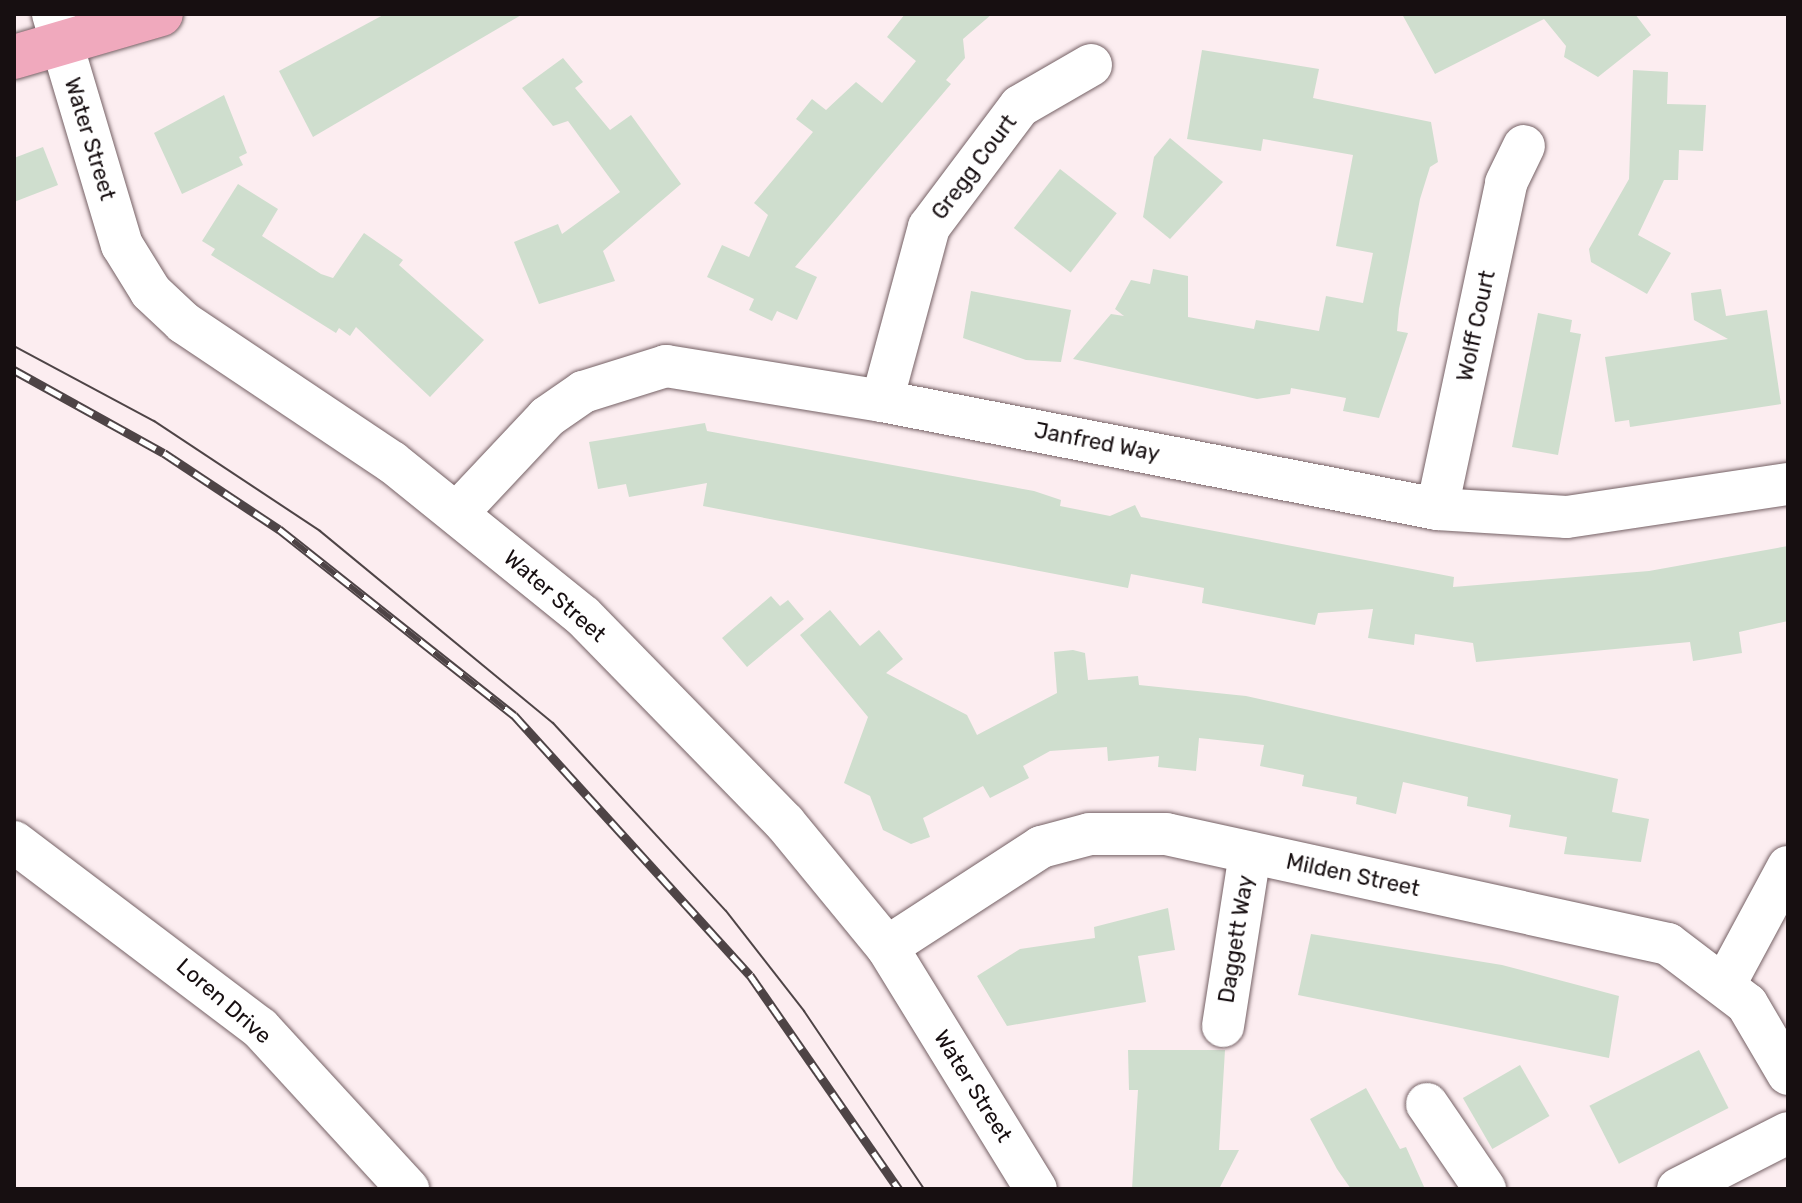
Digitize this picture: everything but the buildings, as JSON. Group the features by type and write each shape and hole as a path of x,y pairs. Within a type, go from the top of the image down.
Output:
{"main road":[{"path":"14,57 58,30 161,14"}],"street":[{"name":"Water Street","path":"58,30 122,245 151,292 184,323 457,513 583,616 785,823 887,947 1036,1189"},
{"name":"Gregg Court","path":"882,401 929,227 1020,106 1091,65"},
{"name":"Wolff Court","path":"1437,509 1506,183 1524,146"},
{"name":"Janfred Way","path":"457,513 547,417 583,392 666,366 882,401 1437,509 1567,517 1788,484"},
{"name":"Milden Street","path":"887,947 1002,866 1053,843 1090,834 1166,834 1668,944 1725,984 1747,1004 1788,1074"},
{"name":"Loren Drive","path":"14,842 260,1028 408,1189"},
{"name":"Daggett Way","path":"1223,1026 1250,853"},
{"path":"1725,984 1788,867"},
{"path":"1427,1104 1485,1189"},
{"path":"1678,1189 1788,1133"}],"tram line":[{"path":"14,346 154,421 320,531 553,723 726,911 804,1011 924,1189"}],"railway":[{"path":"14,370 164,453 279,529 514,715 750,975 899,1189"}]}
